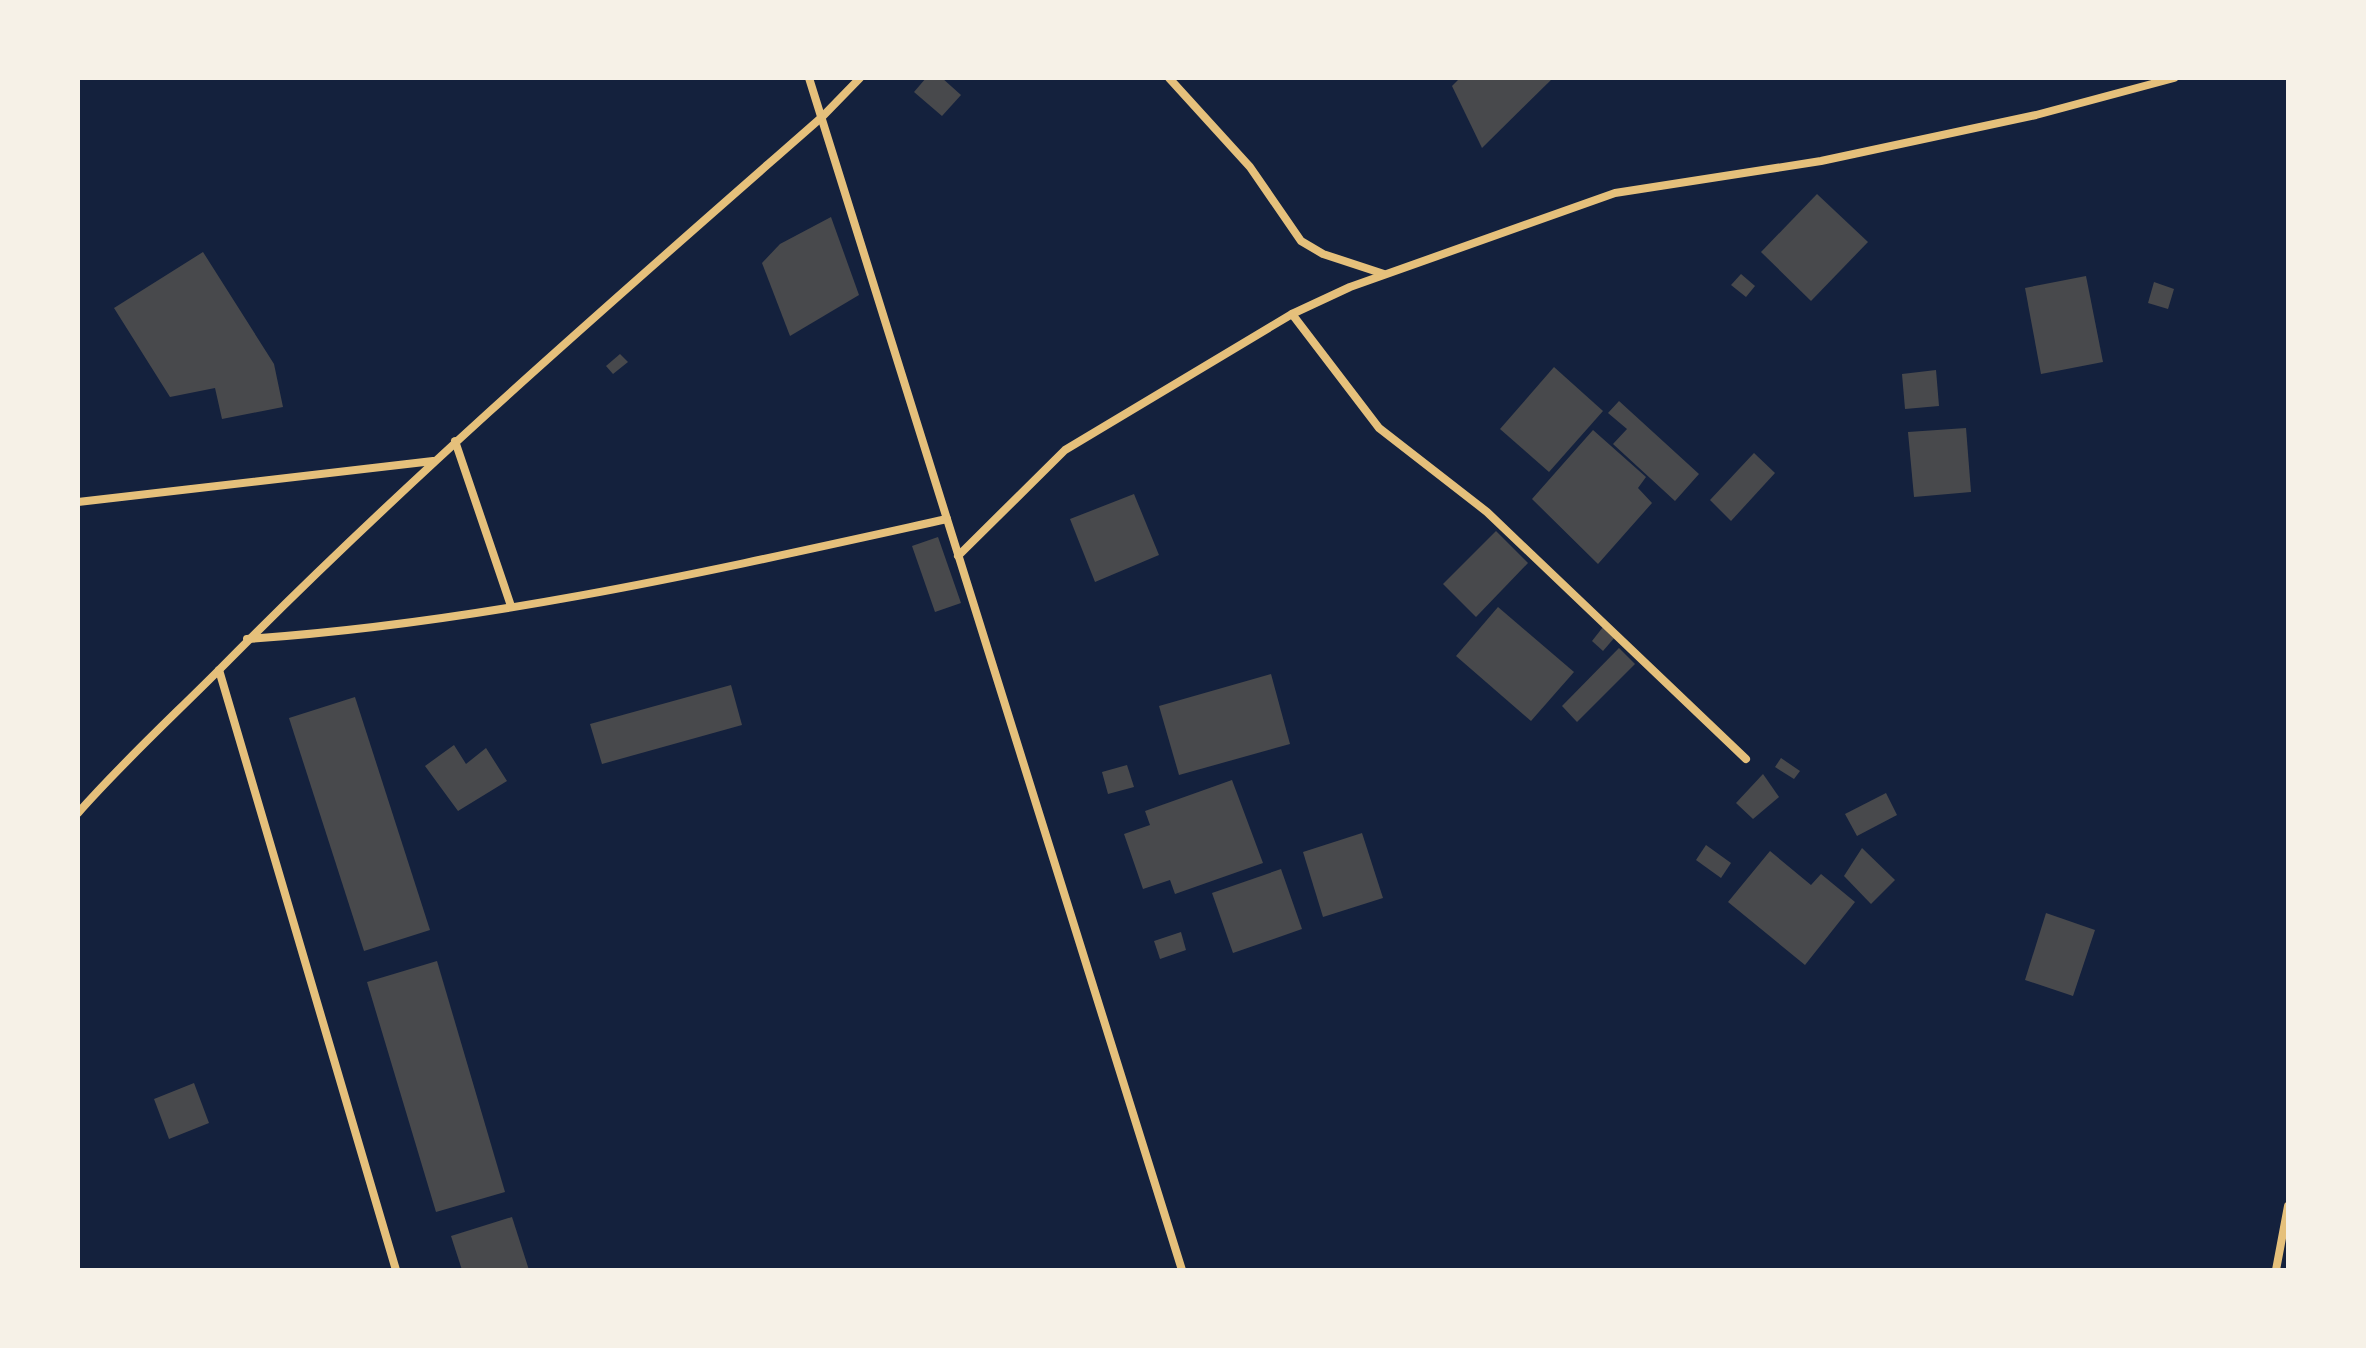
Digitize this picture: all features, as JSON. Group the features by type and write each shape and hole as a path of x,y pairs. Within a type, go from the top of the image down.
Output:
{"street":[{"path":"809,78 1182,1270"},
{"path":"78,813 112,774 247,639 433,461 822,117 860,78"},
{"path":"1169,78 1250,167 1301,241 1323,254 1385,275"},
{"path":"958,556 1065,450 1292,314 1385,275 1615,193 1821,161 2036,115 2174,78"},
{"path":"1292,314 1379,428 1487,512 1746,759"},
{"path":"455,441 511,606"},
{"path":"78,502 433,461"},
{"path":"247,639 355,632 630,588 947,519"},
{"path":"219,670 396,1270"},
{"path":"2276,1270 2288,1206"}],"building":[{"path":"926,78 942,78 961,95 942,116 914,92"},
{"path":"1460,78 1553,78 1482,148 1452,86"},
{"path":"1817,194 1868,242 1811,301 1761,252"},
{"path":"831,217 859,295 790,336 762,263 780,244"},
{"path":"203,252 274,364 283,407 222,419 215,388 170,397 114,308"},
{"path":"1741,274 1755,286 1746,297 1731,285"},
{"path":"2086,276 2103,362 2041,374 2025,288"},
{"path":"2154,282 2174,289 2168,309 2148,303"},
{"path":"620,354 628,362 613,374 606,366"},
{"path":"1554,367 1603,411 1549,472 1500,429"},
{"path":"1936,370 1939,406 1905,409 1902,374"},
{"path":"1619,401 1699,474 1675,501 1613,444 1627,429 1608,413"},
{"path":"1966,428 1971,492 1914,497 1908,432"},
{"path":"1593,430 1646,477 1638,488 1652,503 1598,564 1532,499"},
{"path":"1754,453 1775,473 1731,521 1710,500"},
{"path":"1134,494 1159,555 1095,582 1070,519"},
{"path":"1496,531 1528,563 1476,617 1443,584"},
{"path":"938,537 961,603 935,612 912,546"},
{"path":"1498,607 1574,672 1531,721 1456,656"},
{"path":"1603,627 1615,637 1603,651 1592,641"},
{"path":"1619,648 1635,664 1577,722 1562,706"},
{"path":"1271,674 1290,744 1179,775 1159,706"},
{"path":"731,685 742,725 602,764 590,724"},
{"path":"355,697 430,930 364,951 289,718"},
{"path":"454,745 466,764 486,748 507,781 458,811 425,766"},
{"path":"1781,758 1800,771 1794,779 1775,767"},
{"path":"1127,765 1134,787 1108,794 1102,772"},
{"path":"1763,774 1779,797 1753,819 1736,803"},
{"path":"1232,780 1263,863 1175,894 1170,880 1143,889 1124,834 1150,825 1145,811"},
{"path":"1886,793 1897,815 1857,836 1845,814"},
{"path":"1362,833 1383,898 1323,917 1303,852"},
{"path":"1706,845 1731,863 1721,878 1696,860"},
{"path":"1862,848 1895,880 1871,904 1844,876"},
{"path":"1770,851 1811,885 1821,874 1855,902 1805,965 1728,902"},
{"path":"1281,869 1302,929 1233,953 1212,893"},
{"path":"2046,913 2095,930 2073,996 2025,980"},
{"path":"1181,932 1186,950 1160,959 1154,941"},
{"path":"437,961 505,1192 436,1212 367,982"},
{"path":"194,1083 209,1123 169,1139 154,1099"},
{"path":"512,1217 529,1270 462,1270 451,1236"}]}
